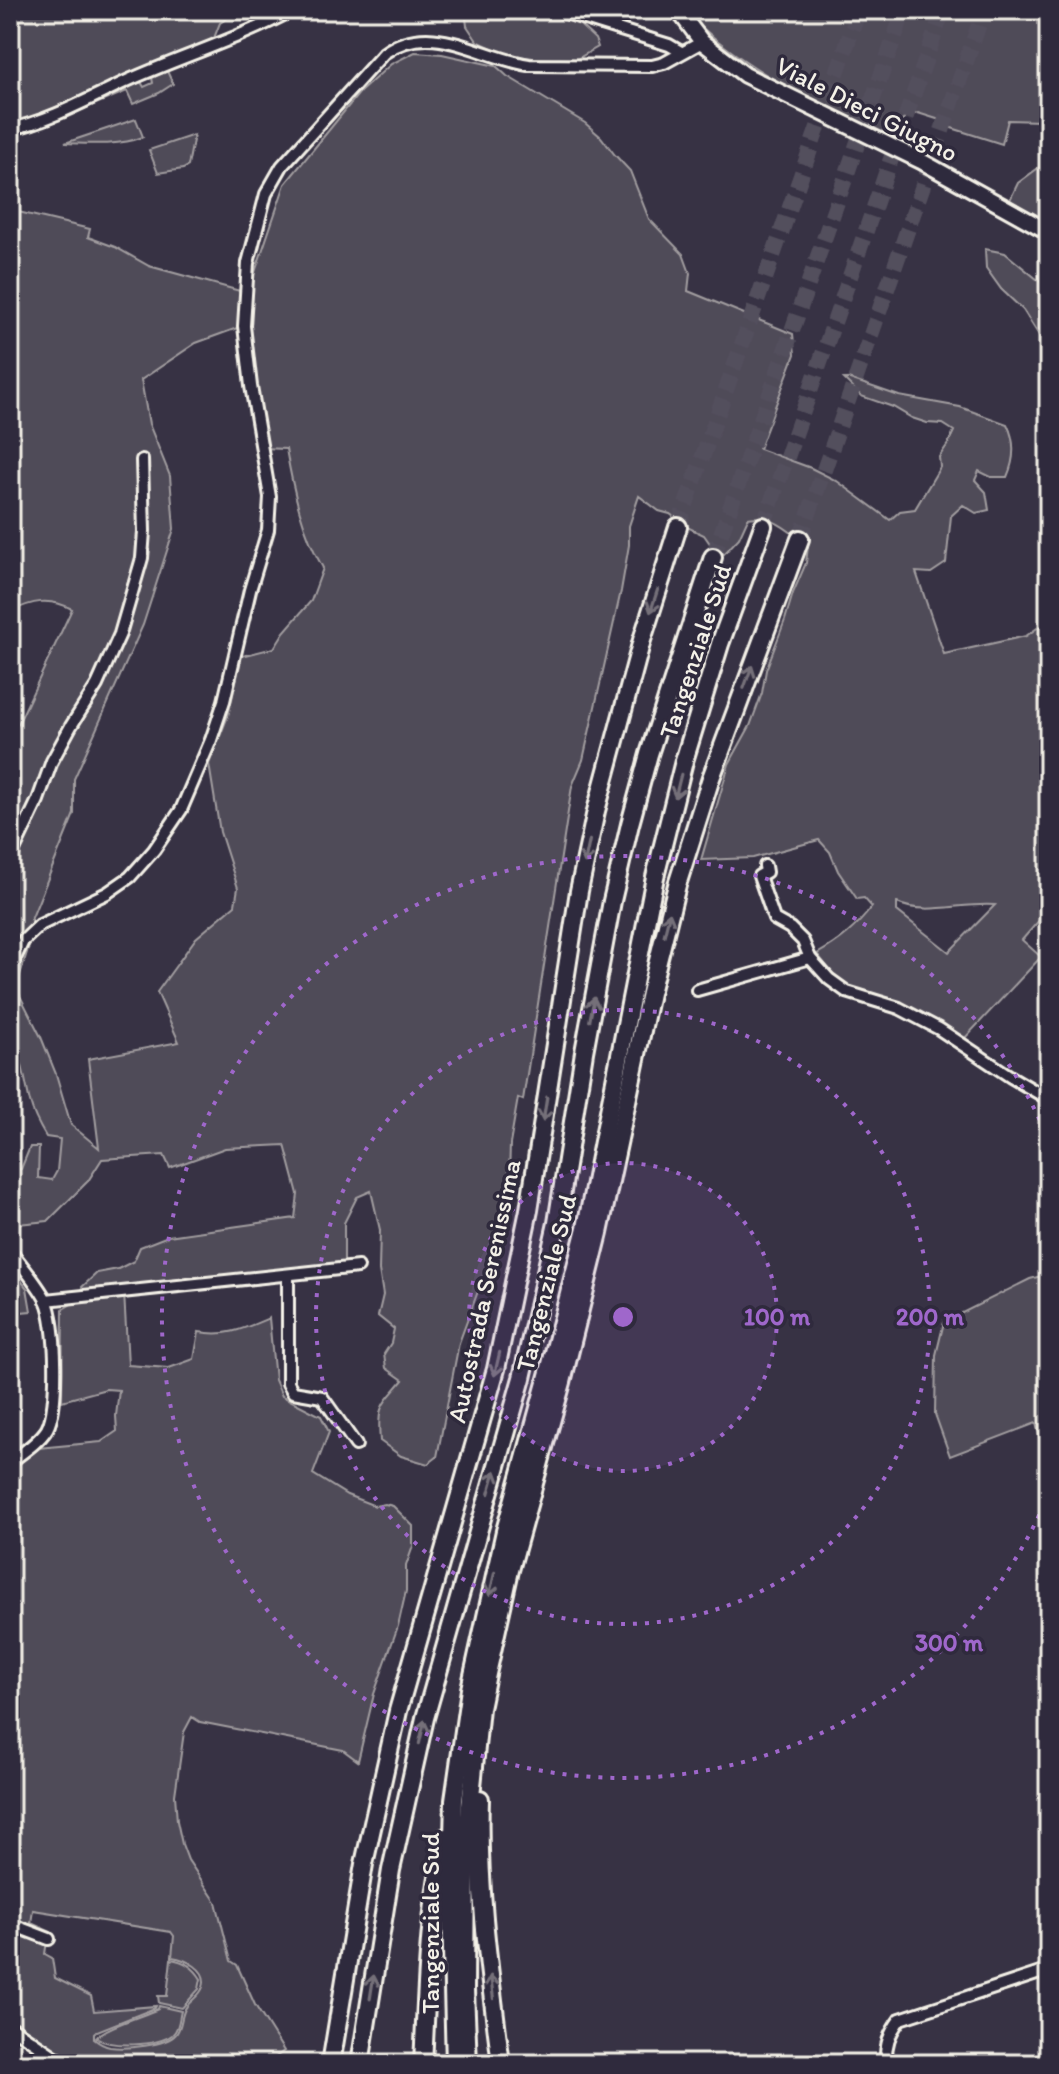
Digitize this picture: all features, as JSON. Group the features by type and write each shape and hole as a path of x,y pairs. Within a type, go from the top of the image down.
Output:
{"highway":[{"name":"Tangenziale Sud","path":"455,2064 451,1911 454,1800 470,1689 505,1531 586,1228 655,877 684,761 720,644 763,526"},
{"name":"Autostrada Serenissima","path":"331,2064 364,1864 398,1711 496,1369 529,1210 579,891 596,811 642,640 678,527"},
{"name":"Tangenziale Sud","path":"468,2064 466,1845 480,1708 510,1570 599,1233 650,993 677,885 711,778 800,539"},
{"name":"Autostrada Serenissima","path":"360,2064 391,1870 425,1718 522,1378 557,1223 584,1052 619,870 649,754 713,557"},
{"path":"480,1708 479,1842 483,1915 501,2064"},
{"path":"423,2064 429,1940 438,1870 454,1800"}],"main road":[{"name":"Viale Dieci Giugno","path":"678,10 702,42 745,75 921,161 1049,232"}],"street":[{"path":"10,129 23,127 293,10"},
{"path":"556,10 669,45 681,52"},
{"path":"10,975 23,941 40,925 107,893 130,877 154,850 181,810 211,740 268,530 270,497 244,326 248,263 266,194 282,166 384,53 409,39 436,38 529,65 652,66 664,63 702,42"},
{"path":"10,859 38,800 52,761 97,685 120,634 142,558 142,460"},
{"path":"765,866 766,872 759,876 774,919 790,928 803,941 810,958 829,979 847,992 899,1008 939,1029 1045,1097 1049,1106"},
{"path":"697,990 810,958"},
{"path":"10,1250 46,1300 53,1321 53,1404 47,1428 10,1462"},
{"path":"46,1300 358,1267"},
{"path":"288,1275 288,1383 293,1392 322,1397 356,1445"},
{"path":"10,1924 49,1939"},
{"path":"886,2064 887,2042 900,2019 1049,1970"},
{"path":"10,2026 66,2064"}],"shaded area":[{"path":"10,10 238,11 220,23 214,38 207,43 86,99 10,129"},
{"path":"465,10 580,10 579,24 595,39 598,47 575,60 507,55 477,41 467,26"},
{"path":"684,10 1049,10 1049,123 1008,120 1002,144 939,124 940,120 918,113 905,117 890,140 755,68"},
{"path":"415,52 442,54 496,66 507,76 585,123 630,171 649,219 683,254 690,273 688,291 793,334 795,354 759,449 837,481 890,520 900,511 915,509 940,467 939,457 954,431 943,424 912,418 893,407 861,396 844,379 899,396 960,407 1007,424 1013,450 1007,477 991,477 979,471 975,480 986,492 989,510 976,513 963,505 951,516 946,563 931,573 916,572 944,654 1026,636 1040,626 1049,635 1049,909 1022,940 1041,957 964,1039 906,1006 855,991 838,980 817,954 847,934 872,907 864,898 857,899 838,871 830,852 819,840 753,858 701,860 729,764 750,726 762,693 766,670 806,563 808,546 773,521 757,517 748,518 739,538 724,554 711,545 704,535 670,514 659,511 639,496 629,526 621,591 583,760 572,786 523,1100 518,1098 510,1144 509,1177 502,1214 491,1256 459,1343 437,1457 428,1464 401,1456 380,1441 382,1407 403,1380 386,1368 384,1354 391,1343 394,1329 378,1316 383,1295 379,1270 380,1230 371,1191 357,1197 344,1223 344,1269 124,1292 128,1365 169,1368 194,1359 199,1332 227,1333 269,1318 275,1380 282,1396 321,1416 329,1432 313,1474 347,1495 375,1506 393,1506 413,1526 413,1546 406,1566 406,1591 398,1626 374,1694 358,1761 343,1750 200,1722 192,1717 184,1732 175,1795 182,1844 188,1860 216,1902 231,1961 237,1965 255,2005 284,2051 266,2064 75,2064 42,2044 10,2018 10,1930 47,1941 45,1954 52,1958 55,1978 91,1996 94,2011 156,2006 97,2031 94,2039 108,2047 145,2046 171,2038 178,2031 185,2009 202,1990 204,1981 195,1966 172,1957 174,1936 171,1932 33,1910 31,1923 51,1932 49,1936 10,1919 10,1470 38,1448 101,1442 117,1431 119,1390 106,1389 62,1401 63,1309 85,1296 82,1287 97,1273 118,1269 134,1261 140,1247 168,1236 295,1218 298,1194 285,1145 225,1148 170,1168 164,1155 102,1159 88,1181 48,1221 18,1224 10,1218 10,1170 21,1169 30,1147 39,1147 38,1178 52,1180 57,1171 60,1139 46,1137 37,1120 10,1036 10,862 28,824 10,807 10,741 72,609 41,602 10,612 10,210 90,229 88,237 115,247 149,266 240,291 240,327 196,343 141,380 149,424 170,476 174,529 143,625 74,779 74,814 31,920 40,925 28,949 16,988 56,1074 71,1125 99,1148 88,1059 179,1042 157,992 196,938 235,905 238,888 220,832 209,764 228,716 242,656 274,648 311,601 323,568 304,525 286,449 262,448 244,326 251,284 285,184 360,92 391,64","holes":["897,903 932,909 995,905 949,952 897,911"]},
{"path":"167,71 173,84 133,104 127,91 33,130 10,135 141,82 144,87 153,83 152,78"},
{"path":"136,119 143,137 115,143 65,143"},
{"path":"194,135 188,166 158,173 149,150"},
{"path":"1041,166 1049,171 1049,227 1007,206 1018,183"},
{"path":"985,249 1005,253 1049,289 1049,351 1023,310 1001,289 986,268"},
{"path":"10,1267 27,1288 31,1311 10,1313"},
{"path":"1049,1274 1049,1453 1044,1455 1036,1423 950,1456 935,1414 936,1355 944,1322 1030,1279"},
{"path":"171,1959 189,1965 201,1979 199,1989 182,2008 159,2003 158,1996 167,1996"},
{"path":"159,2006 181,2011 176,2030 165,2039 123,2044 96,2038 124,2022 158,2009"}],"tunnel":[{"path":"678,527 859,10"},
{"path":"713,557 904,10"},
{"path":"763,526 943,10"},
{"path":"800,539 984,10"}]}
